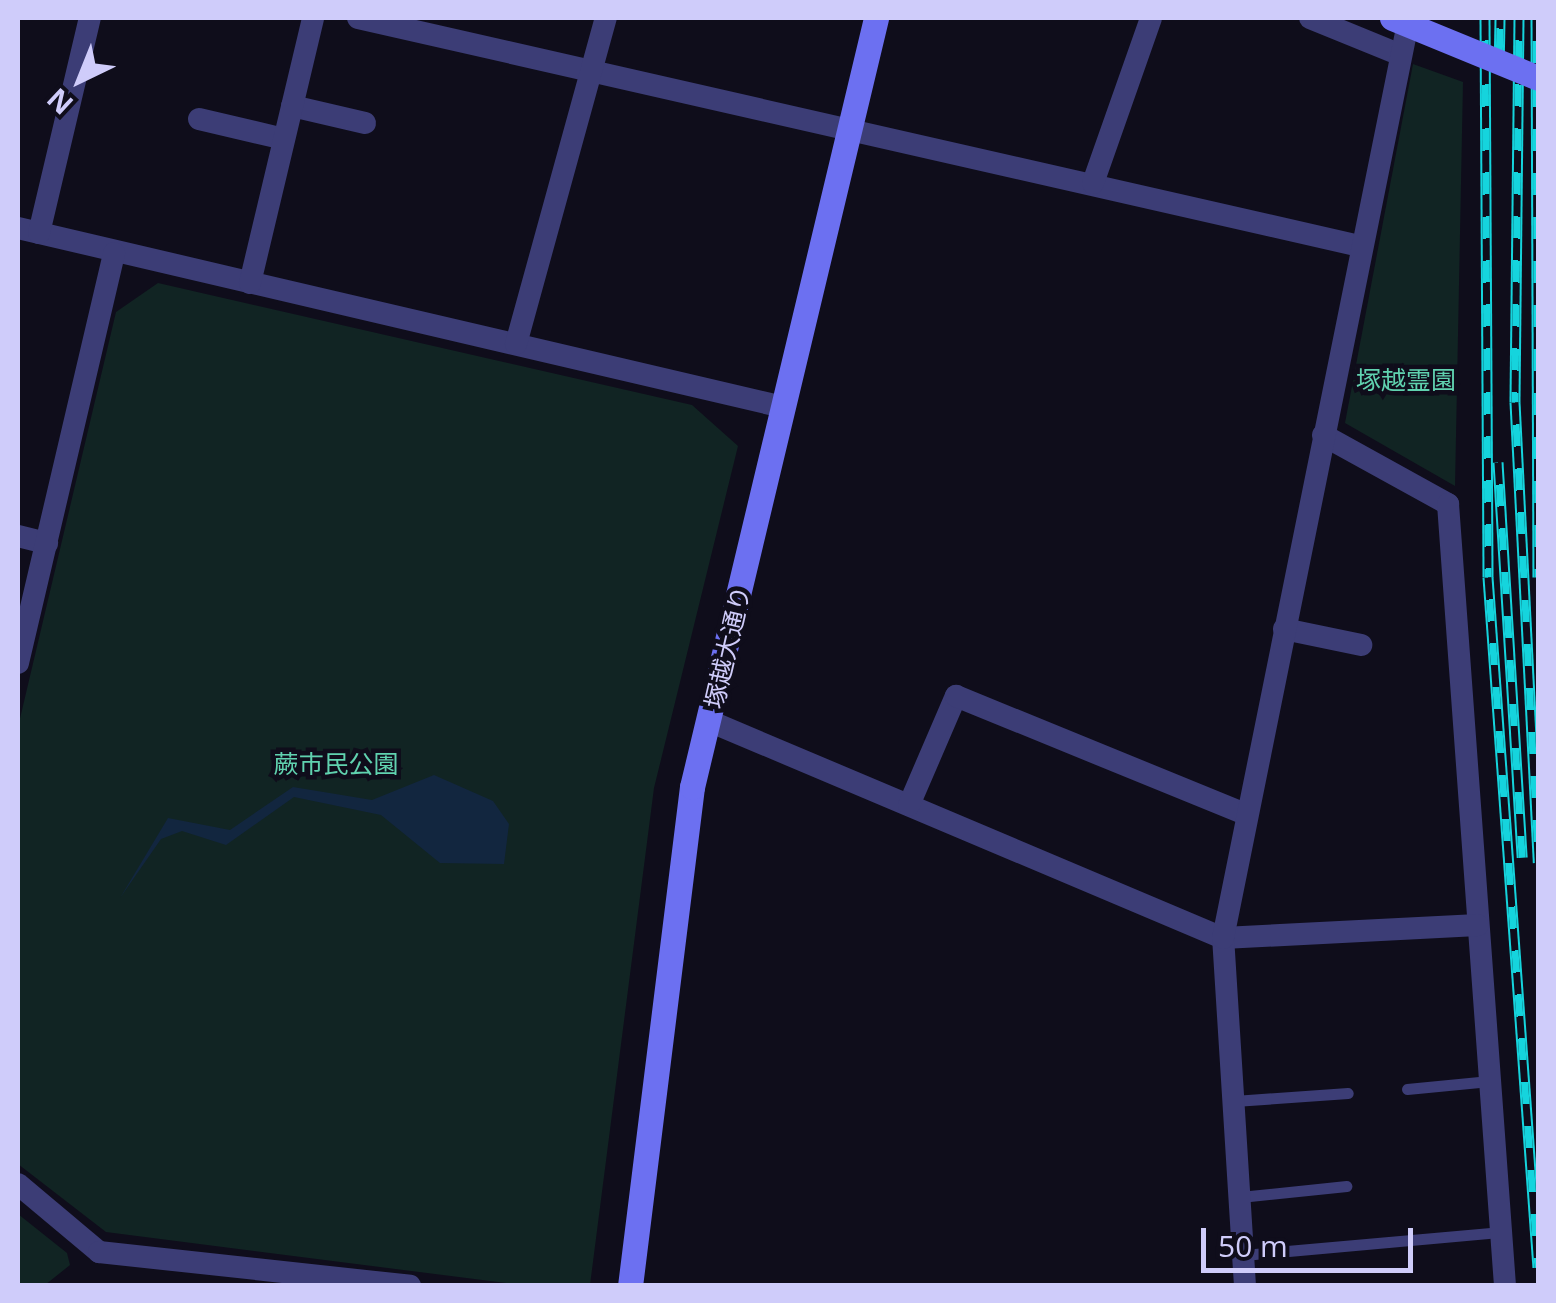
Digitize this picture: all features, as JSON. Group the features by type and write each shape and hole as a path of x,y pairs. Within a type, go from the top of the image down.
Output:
{"street":[{"path":"90,18 28,231 783,407"},
{"path":"250,282 313,18"},
{"path":"358,18 592,66 1360,246"},
{"path":"516,344 606,18"},
{"name":"塚越大通り","path":"630,1286 676,899 710,721 876,18"},
{"path":"1093,182 1151,18"},
{"path":"1310,18 1398,54"},
{"path":"1392,18 1538,78"},
{"path":"1245,1286 1223,938 1398,54 1409,18"},
{"path":"292,106 365,122"},
{"path":"199,119 284,139"},
{"path":"18,662 114,253"},
{"path":"1323,435 1448,504 1505,1286"},
{"path":"18,536 47,543"},
{"path":"1284,629 1360,645"},
{"path":"909,805 956,696 1248,815"},
{"path":"710,721 1223,938 1478,925"},
{"path":"18,1184 98,1252 410,1286"}],"lane":[{"path":"1407,1088 1490,1081"},
{"path":"1234,1101 1348,1093"},
{"path":"1240,1196 1346,1186"},
{"path":"1243,1255 1502,1232"}],"green space":[{"name":"塚越霊園","path":"1413,64 1463,82 1455,486 1345,423"},
{"name":"蕨市民公園","path":"158,283 692,405 738,446 654,788 590,1285 521,1285 106,1232 18,1164 18,727 116,312"},
{"path":"18,1214 67,1253 70,1265 45,1285 18,1285"}],"water":[{"path":"434,775 493,801 509,824 504,864 440,863 381,815 294,797 226,845 182,831 161,839 120,898 168,818 230,830 293,787 372,800"}],"railway":[{"path":"1485,18 1488,577 1538,1267"},
{"path":"1499,72 1500,18"},
{"path":"1519,18 1515,402 1538,862"},
{"path":"1536,18 1538,577"},
{"path":"1498,462 1522,857"}]}
